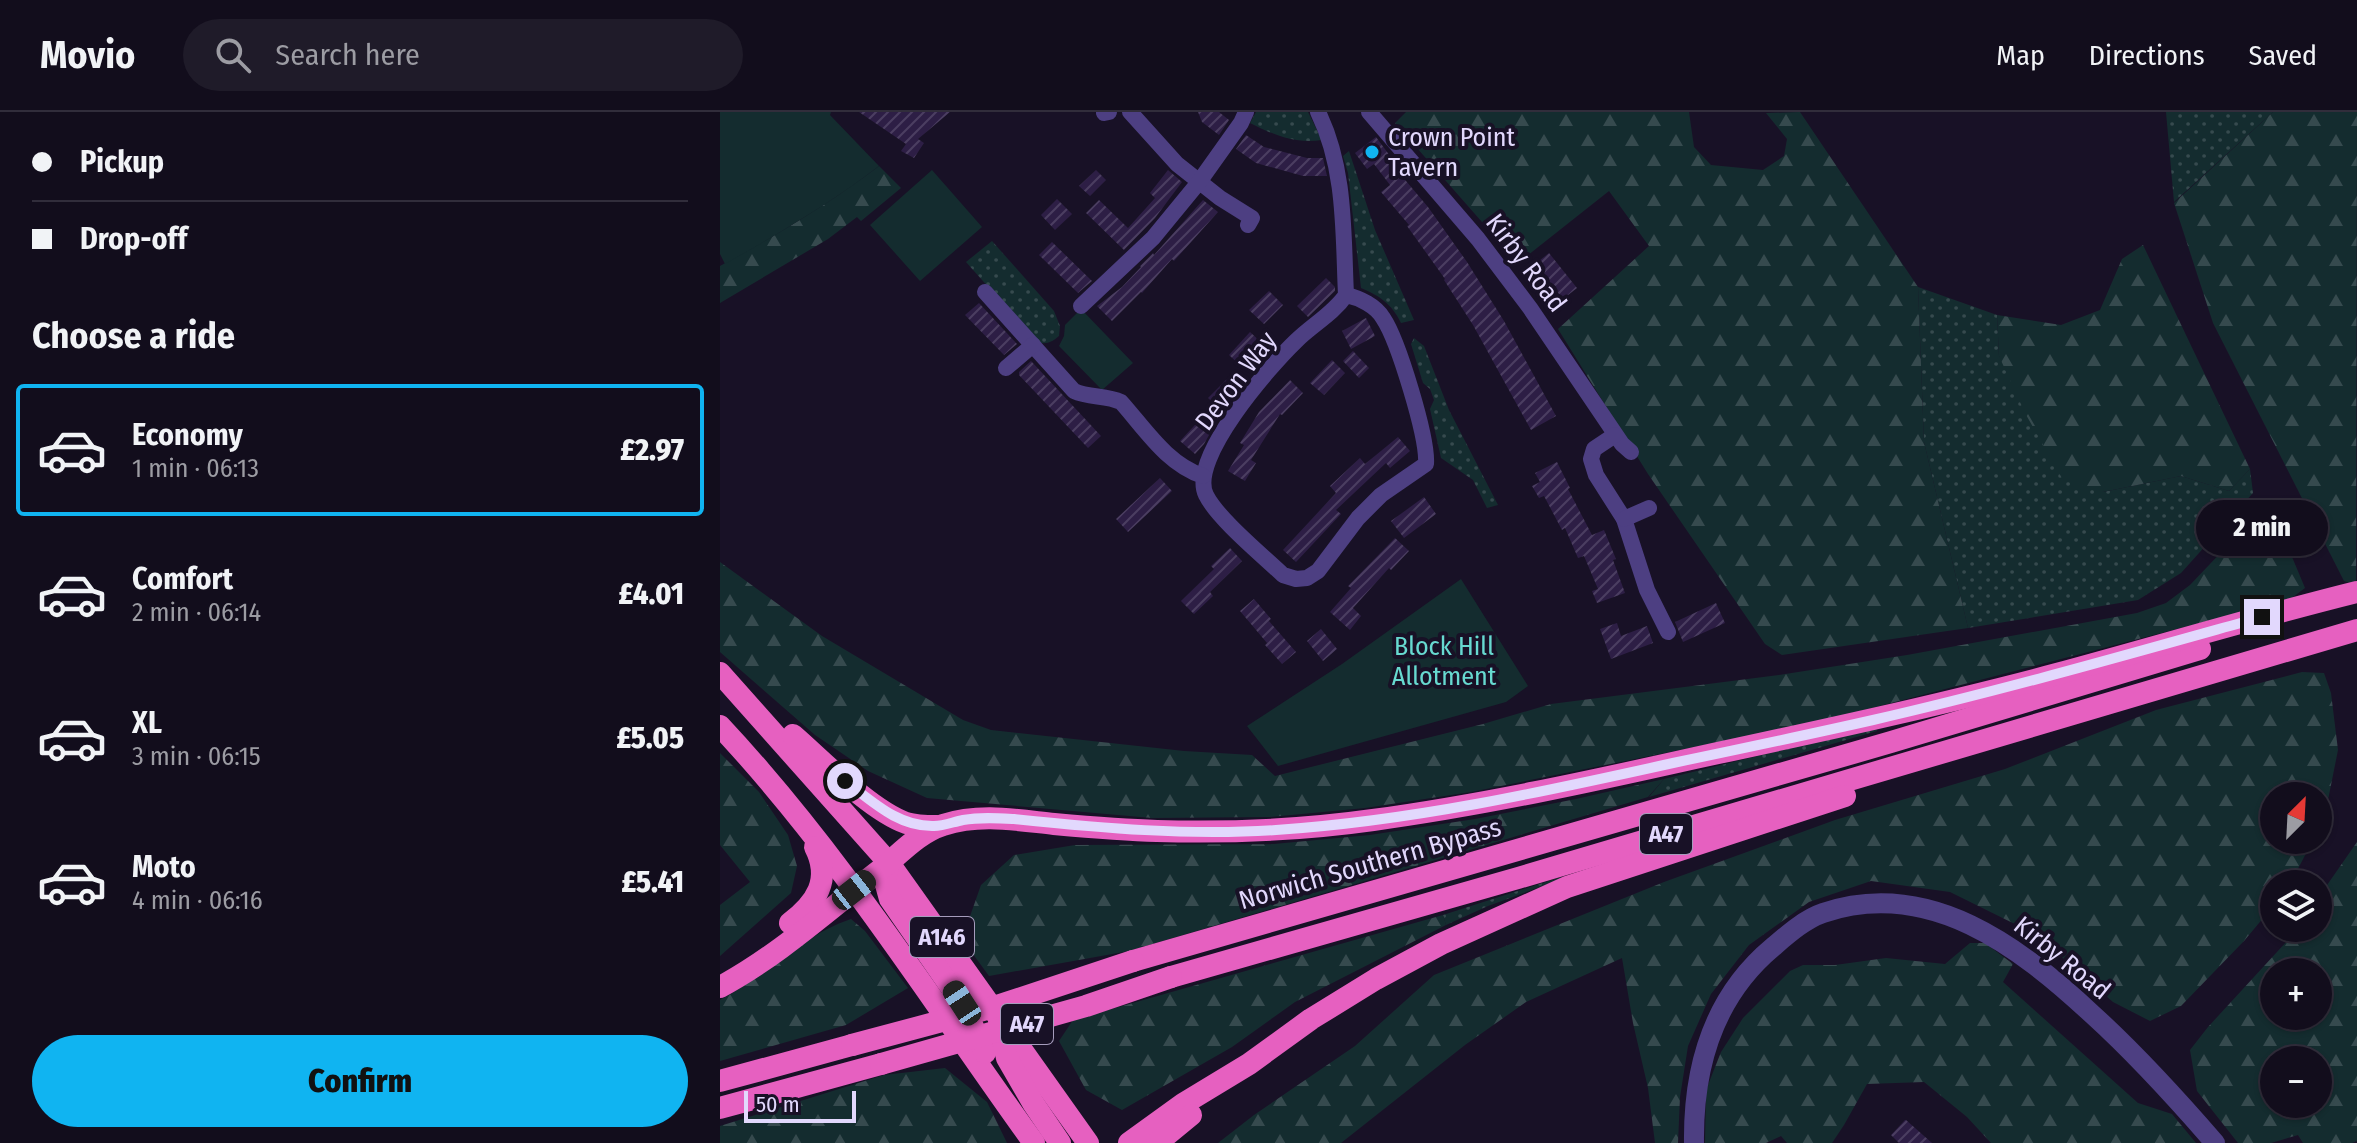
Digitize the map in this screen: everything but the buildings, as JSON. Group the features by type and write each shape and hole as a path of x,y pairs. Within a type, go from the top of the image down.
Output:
{"highway":[{"path":"720,987 743,975 889,863 913,841 937,826 961,820 991,817 1156,831 1274,830 1370,821 1475,805 1874,720 2357,592"},
{"name":"Norwich Southern Bypass","path":"720,1081 994,1007 1133,961 1891,742 2357,602"},
{"name":"Norwich Southern Bypass","path":"720,1108 1086,1006 1171,977 1518,878 2357,630"},
{"path":"724,676 845,781 886,812 908,823 937,826"},
{"name":"A146","path":"724,676 889,863 1088,1143"},
{"name":"A47","path":"1157,1143 1249,1064 1311,1019 1441,944 1567,887 1797,813 2160,688"},
{"name":"A146","path":"720,726 767,779 854,890 1034,1143"},
{"path":"720,978 802,914 816,898 822,871 819,854 805,827"},
{"name":"A47","path":"889,863 885,881 890,899 962,1003 1011,1111"},
{"name":"A47","path":"996,1011 1007,1058 1060,1143"},
{"name":"A47","path":"1129,1143 1183,1104 1249,1064"}],"street":[{"path":"1130,112 1168,155 1199,182 1252,218 1248,225"},
{"path":"1081,306 1153,238 1199,182 1246,112"},
{"path":"985,292 1074,391 1121,402 1172,460 1188,471 1203,476 1205,492 1216,510 1283,575 1307,578 1318,571 1381,495 1426,464 1427,452 1413,398 1383,316 1369,305 1346,295 1340,181 1330,140 1318,112"},
{"name":"Kirby Road","path":"1369,112 1478,239 1530,308 1615,435 1631,452"},
{"name":"Devon Way","path":"1203,476 1213,450 1247,398 1299,338 1340,305 1346,295"},
{"path":"1006,368 1033,345"},
{"path":"1615,435 1594,449 1591,459 1596,475 1624,519 1647,590 1668,632"},
{"path":"1624,519 1649,508"},
{"name":"Kirby Road","path":"1694,1143 1696,1090 1706,1046 1721,1010 1738,981 1787,935 1821,914 1883,904 1912,906 1941,913 1991,934 2026,957 2117,1036 2215,1143"}],"green space":[{"path":"720,112 831,112 830,115 879,166 784,230 725,264 720,254"},
{"path":"1256,112 1308,112 1322,140 1293,140 1267,131 1250,123"},
{"path":"1406,112 1689,112 1694,147 1711,165 1763,170 1784,156 1787,139 1766,113 1800,112 1918,287 1924,442 1968,628 1782,655 1765,644 1648,474 1558,329 1649,246 1609,191 1518,263 1395,123"},
{"path":"2166,112 2273,112 2174,202"},
{"path":"2273,112 2357,112 2356,585 2344,581 2213,323 2174,203"},
{"path":"1349,151 1375,230 1414,320 1401,323 1385,301 1361,288 1348,173 1343,156"},
{"path":"879,166 901,188 861,221 857,217 828,239 720,303 720,266 801,219"},
{"path":"932,170 982,227 920,281 870,225"},
{"path":"992,241 1054,311 1060,326 1059,336 1054,340 1037,342 966,262"},
{"path":"2143,245 2250,469 2229,491 2181,476 2103,492 2063,480 2025,413 1999,356 1997,315 2061,325 2100,310 2122,259"},
{"path":"1918,287 1997,315 1999,356 2103,492 2181,476 2229,491 2250,469 2253,493 2181,573 2138,600 1968,628 1924,442"},
{"path":"1081,309 1133,363 1102,390 1059,346 1065,325"},
{"path":"1414,338 1424,346 1449,410 1498,505 1487,508 1473,480 1441,458 1430,409 1434,400 1430,389 1423,383 1411,344"},
{"path":"2269,502 2305,588 2289,600 1814,723 1471,792 1365,808 1270,817 1152,818 927,798 868,771 815,735 720,652 720,562 822,636 963,720 991,730 1184,751 1252,755 1275,776 1551,704 1779,675 2137,613 2166,603 2190,585"},
{"name":"Block Hill Allotment","path":"1461,579 1528,686 1506,702 1278,766 1247,726 1342,664"},
{"path":"2302,672 2324,673 2331,693 2338,750 2332,782 2260,782 2260,854 2306,854 2297,870 2260,870 2260,922 2181,1006 2150,1021 2113,1002 2035,934 1950,892 1871,881 1809,902 1749,945 1711,994 1688,1046 1680,1097 1678,1143 1655,1143 1648,1088 1622,958 1526,1002 1465,1045 1341,1143 1218,1143 1355,1046 1434,975 1664,882 1835,820 2005,769 2156,710"},
{"path":"1876,727 1877,731 1649,797 1664,779"},
{"path":"720,753 759,792 788,835 797,866 791,893 720,956 720,905 750,882 720,845"},
{"path":"1664,779 1648,797 1129,951 989,976 962,939 981,885 1014,855 1075,845 1274,844 1370,835 1475,819"},
{"path":"2357,842 2357,1141 2303,1143 2298,1135 2271,1143 2238,1143 2197,1091 2190,1050 2260,970 2260,1030 2332,1030 2332,958 2271,958 2286,942 2332,942 2332,878"},
{"path":"1562,879 1446,925 1443,915"},
{"path":"1443,915 1446,925 1295,1002 1232,1047 1122,1110 1086,1090 1059,1041 1073,1020"},
{"path":"851,919 865,931 908,988 846,1025 720,1061 720,1000 800,945"},
{"path":"1970,943 1985,943 2013,964 2003,982 2138,1103 2172,1114 2196,1143 1991,1143 1967,1117 1924,1082 1867,1084 1832,1143 1787,1143 1781,1136 1766,1143 1705,1143 1706,1090 1721,1052 1743,1018 1790,971 1803,965 1835,965 1886,958 1945,964"},
{"path":"945,1068 987,1102 1007,1143 720,1143 720,1126 884,1075"}],"place":[{"name":"Crown Point Tavern","path":"1372,152"}],"route":[{"path":"845,781 886,812 908,823 923,826 991,817 1156,831 1274,830 1370,821 1576,785 1874,720 2262,617"}]}
